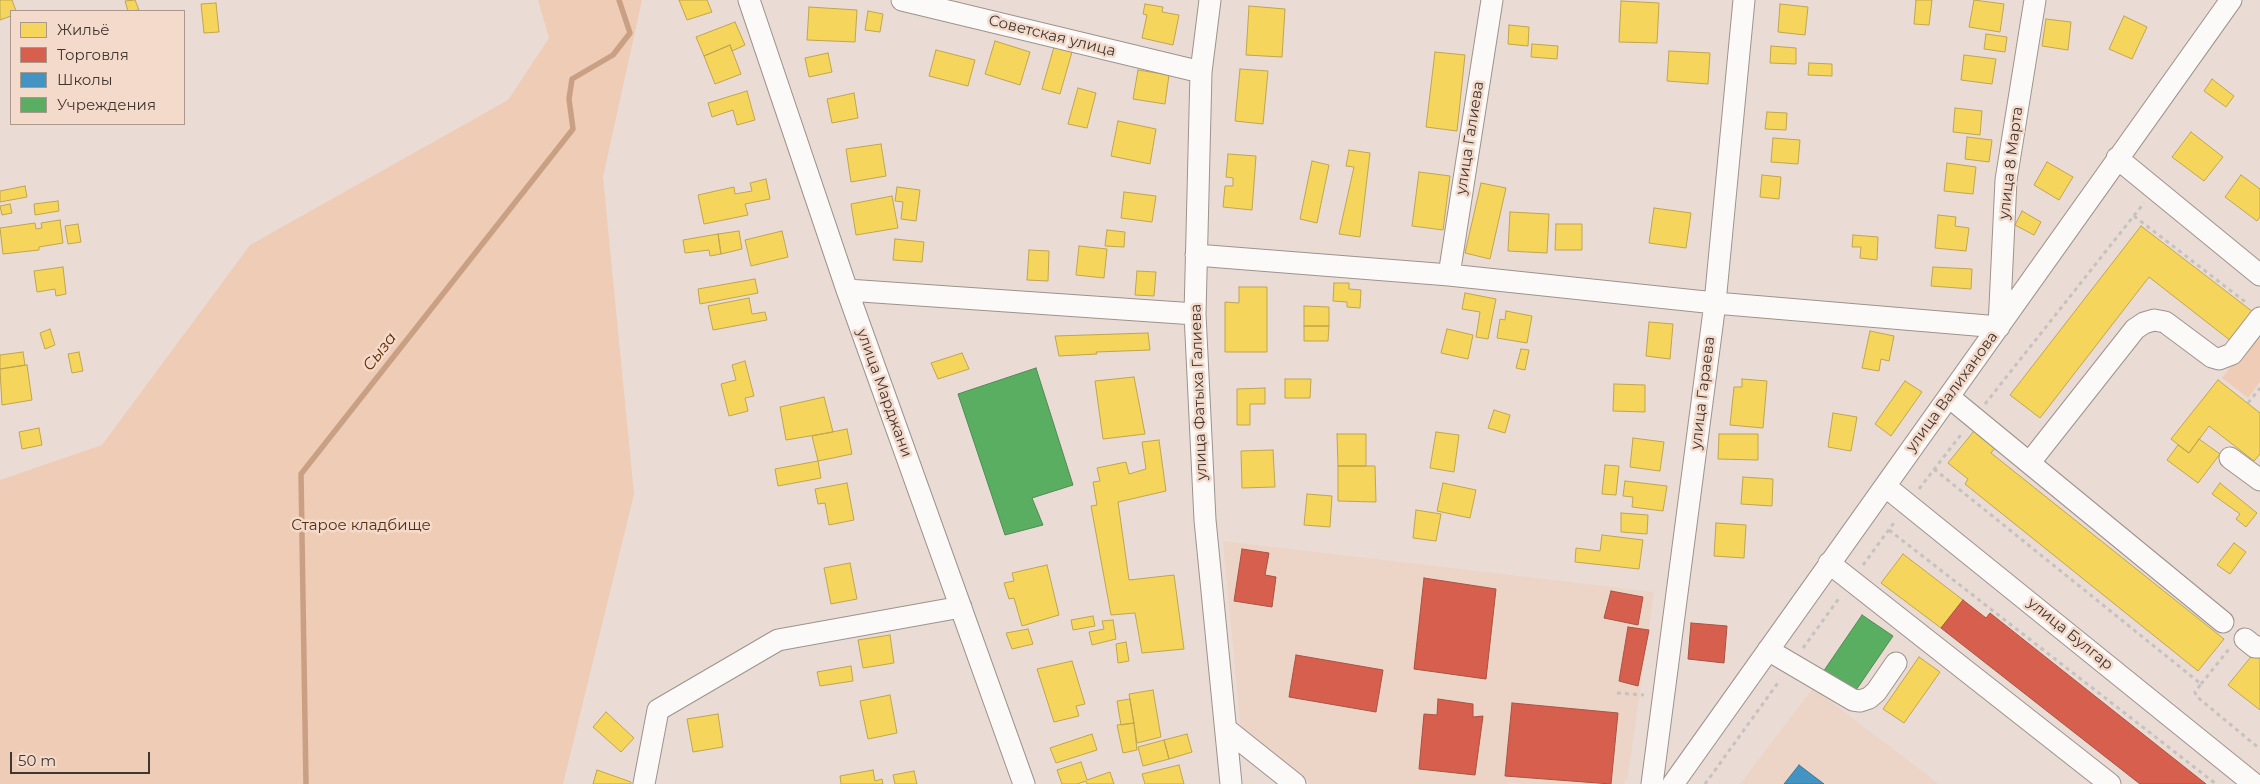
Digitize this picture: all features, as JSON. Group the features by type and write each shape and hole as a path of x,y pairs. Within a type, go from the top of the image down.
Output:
{"street":[{"name":"улица Марджани","path":"749,0 848,290 1024,784"},
{"name":"Советская улица","path":"902,0 1201,72"},
{"name":"улица Фатыха Галиева","path":"1210,0 1201,72 1195,314 1205,520 1231,784"},
{"name":"улица Галиева","path":"1449,276 1492,0"},
{"name":"улица Гараева","path":"1652,784 1715,303 1744,0"},
{"name":"улица 8 Марта","path":"1999,327 2006,180 2035,0"},
{"name":"улица Валиханова","path":"1674,784 2231,0"},
{"path":"2117,158 2260,274"},
{"path":"1196,255 1449,276 1715,303 1999,327"},
{"path":"848,290 1195,314"},
{"path":"2030,462 2135,329 2144,323 2154,320 2165,322 2212,357 2219,359 2232,354 2256,313"},
{"path":"1948,397 2030,462 2223,622"},
{"path":"2230,458 2260,480"},
{"name":"улица Булгар","path":"1885,486 1909,503 2254,784"},
{"path":"1830,564 2110,784"},
{"path":"644,784 658,710 778,640 962,607"},
{"path":"1768,650 1853,700 1860,701 1869,698 1876,692 1896,663"},
{"path":"1226,729 1295,784"}],"path":[{"path":"1705,784 1934,469 2156,189"},
{"path":"2134,216 2256,313"},
{"path":"2248,403 2260,388"},
{"path":"1934,469 2201,684"},
{"path":"1889,530 2216,784"},
{"path":"2246,643 2201,684 2195,692 2196,696 2260,749"}],"shaded area":[{"path":"1223,541 1654,592 1628,776 1623,784 1524,784 1509,782 1507,784 1311,784 1241,732"},
{"path":"1813,688 1939,784 1740,784"}],"green space":[{"name":"Старое кладбище","path":"538,0 642,0 603,177 634,494 563,784 0,784 0,480 102,445 250,245 508,100 549,38"},
{"path":"2260,328 2260,382 2248,398 2222,378"}],"building: Жильё":[{"path":"0,0 12,0 16,10 10,10 10,16 0,20"},
{"path":"135,0 139,10 128,10 125,1"},
{"path":"679,0 707,0 712,12 687,20"},
{"path":"1916,0 1932,0 1929,25 1914,24"},
{"path":"1974,0 2004,4 2000,32 1969,27"},
{"path":"1621,1 1659,3 1657,43 1619,42"},
{"path":"216,3 219,32 204,33 201,4"},
{"path":"1145,4 1163,7 1162,12 1179,15 1173,45 1142,38 1147,15 1143,14"},
{"path":"1780,4 1808,7 1805,35 1778,32"},
{"path":"1249,6 1285,9 1282,57 1246,55"},
{"path":"809,7 857,10 855,42 807,40"},
{"path":"868,11 883,14 880,32 865,30"},
{"path":"2124,16 2147,27 2132,59 2109,49"},
{"path":"2046,19 2071,22 2068,50 2042,46"},
{"path":"735,22 745,45 732,51 730,45 704,56 696,37"},
{"path":"1509,25 1529,27 1528,46 1508,44"},
{"path":"1986,34 2007,37 2005,52 1984,49"},
{"path":"995,41 1030,52 1020,85 985,74"},
{"path":"1532,44 1558,46 1557,59 1531,57"},
{"path":"730,45 741,74 715,84 704,56"},
{"path":"1771,46 1796,48 1796,64 1770,63"},
{"path":"1054,47 1072,52 1060,94 1042,89"},
{"path":"936,50 975,60 968,86 929,76"},
{"path":"1669,51 1710,53 1708,84 1667,81"},
{"path":"1435,52 1465,55 1457,131 1426,127"},
{"path":"828,53 832,72 809,77 805,58"},
{"path":"1964,55 1996,59 1992,84 1961,80"},
{"path":"1809,63 1832,64 1832,76 1808,75"},
{"path":"1240,69 1268,71 1263,124 1235,121"},
{"path":"1138,70 1169,75 1165,104 1133,99"},
{"path":"2212,79 2234,96 2226,107 2204,91"},
{"path":"1078,88 1096,93 1087,128 1068,124"},
{"path":"747,91 755,120 737,125 733,110 712,117 708,103"},
{"path":"854,93 858,118 832,123 827,99"},
{"path":"1955,108 1982,111 1980,135 1953,132"},
{"path":"1767,112 1787,113 1786,130 1765,129"},
{"path":"1118,121 1156,129 1150,164 1111,156"},
{"path":"2191,132 2223,157 2204,181 2172,157"},
{"path":"1967,137 1992,140 1989,162 1965,159"},
{"path":"1773,138 1800,140 1798,164 1771,162"},
{"path":"881,144 886,176 851,182 846,149"},
{"path":"1349,150 1370,153 1360,237 1339,234 1354,167 1346,166"},
{"path":"1228,154 1256,156 1252,210 1223,207 1225,186 1233,186 1233,178 1226,177"},
{"path":"1312,161 1329,165 1317,223 1300,219"},
{"path":"2047,162 2073,177 2059,200 2034,185"},
{"path":"1947,163 1976,167 1973,194 1944,191"},
{"path":"1419,172 1450,176 1443,230 1412,226"},
{"path":"1762,175 1781,177 1779,199 1760,197"},
{"path":"2241,175 2260,189 2260,217 2257,221 2225,197"},
{"path":"766,179 770,199 745,204 748,215 704,224 698,195 734,187 735,194 752,191 750,183"},
{"path":"1481,183 1506,188 1490,259 1465,253"},
{"path":"25,186 27,197 0,202 0,191"},
{"path":"897,187 920,190 916,221 901,219 903,202 895,201"},
{"path":"1124,192 1156,196 1152,222 1121,218"},
{"path":"892,196 898,228 856,235 851,204"},
{"path":"58,201 59,211 35,215 34,204"},
{"path":"10,204 12,213 2,215 0,206"},
{"path":"1654,208 1691,213 1686,248 1649,243"},
{"path":"2022,211 2041,222 2034,235 2015,225"},
{"path":"1510,212 1549,214 1547,253 1508,251"},
{"path":"1938,215 1956,217 1955,226 1969,228 1966,251 1935,248"},
{"path":"60,220 63,243 39,247 39,250 3,254 0,228 35,223 36,229 42,228 41,223"},
{"path":"78,224 81,242 68,244 65,226"},
{"path":"1556,224 1582,224 1582,250 1555,250"},
{"path":"2141,226 2253,312 2231,341 2149,277 2040,418 2010,395"},
{"path":"1107,230 1125,232 1124,247 1105,246"},
{"path":"739,231 742,249 721,254 718,234"},
{"path":"782,231 788,257 751,266 745,240"},
{"path":"718,234 721,254 710,256 709,250 685,253 683,240"},
{"path":"1853,235 1878,237 1877,260 1860,258 1861,247 1852,247"},
{"path":"895,239 924,242 922,262 893,260"},
{"path":"1079,246 1107,249 1104,278 1076,275"},
{"path":"1029,250 1049,251 1048,281 1027,280"},
{"path":"63,267 66,294 56,296 55,289 37,292 34,271"},
{"path":"1933,267 1972,269 1971,289 1931,286"},
{"path":"1137,271 1156,272 1154,296 1135,295"},
{"path":"755,279 758,293 700,304 698,289"},
{"path":"1334,283 1349,283 1349,289 1361,290 1360,308 1347,307 1347,302 1333,301"},
{"path":"1239,287 1267,287 1267,352 1225,352 1225,302 1239,303"},
{"path":"1465,293 1496,299 1488,339 1476,337 1480,312 1462,309"},
{"path":"749,298 752,314 765,312 767,320 713,330 708,306"},
{"path":"1304,306 1329,307 1329,326 1304,326"},
{"path":"1506,311 1532,316 1527,343 1497,338 1500,319 1505,320"},
{"path":"1649,322 1673,324 1670,359 1646,356"},
{"path":"1304,326 1329,326 1328,341 1304,341"},
{"path":"50,329 55,345 45,349 40,333"},
{"path":"1447,329 1473,335 1468,359 1441,353"},
{"path":"1870,331 1894,336 1889,361 1881,359 1879,371 1862,368"},
{"path":"1148,333 1150,350 1096,352 1097,354 1059,356 1055,336"},
{"path":"1521,349 1529,350 1525,370 1516,368"},
{"path":"23,352 25,365 0,369 0,355"},
{"path":"79,352 83,371 72,373 68,354"},
{"path":"962,353 969,369 938,379 931,363"},
{"path":"745,361 754,396 745,398 748,411 729,416 721,384 736,380 732,365"},
{"path":"27,365 32,400 2,405 0,369"},
{"path":"1134,377 1145,434 1103,439 1095,381"},
{"path":"1285,379 1311,379 1310,398 1285,398"},
{"path":"1742,379 1767,381 1763,428 1730,425 1734,387 1742,387"},
{"path":"2218,380 2260,413 2260,454 2254,461 2209,426 2189,453 2171,439"},
{"path":"1905,381 1922,392 1891,436 1875,424"},
{"path":"1614,384 1645,385 1645,412 1613,411"},
{"path":"1265,388 1265,404 1250,404 1250,425 1237,425 1237,389"},
{"path":"824,397 833,432 786,440 780,407"},
{"path":"1494,410 1510,415 1505,433 1488,428"},
{"path":"1833,413 1857,417 1851,451 1828,447"},
{"path":"39,428 42,445 22,449 19,432"},
{"path":"847,429 852,454 818,461 812,436"},
{"path":"1974,431 1995,448 1991,453 2224,639 2198,671 1965,484 1968,479 1948,463"},
{"path":"1436,432 1459,435 1454,472 1430,468"},
{"path":"1337,434 1366,434 1366,466 1338,466"},
{"path":"1719,434 1758,434 1758,460 1718,459"},
{"path":"1633,438 1664,442 1660,471 1630,467"},
{"path":"2199,439 2220,454 2198,483 2167,460 2178,445 2189,453"},
{"path":"1159,440 1166,491 1118,502 1129,580 1174,575 1184,649 1142,653 1135,613 1111,615 1091,506 1097,505 1093,482 1100,481 1097,468 1126,462 1129,474 1146,469 1142,442"},
{"path":"1273,450 1275,487 1242,488 1241,451"},
{"path":"818,461 821,478 778,486 775,469"},
{"path":"1605,465 1619,466 1616,495 1602,494"},
{"path":"1338,466 1375,466 1376,502 1338,501"},
{"path":"1743,477 1773,479 1772,506 1741,504"},
{"path":"1625,481 1667,486 1663,511 1632,507 1633,497 1623,496"},
{"path":"847,483 854,520 829,525 825,503 818,504 815,489"},
{"path":"1443,483 1476,490 1470,518 1437,511"},
{"path":"2220,483 2257,513 2246,527 2236,519 2240,514 2212,494"},
{"path":"1307,494 1332,496 1330,527 1304,525"},
{"path":"1416,510 1441,514 1436,541 1413,538"},
{"path":"1621,513 1648,515 1647,534 1621,532"},
{"path":"1716,523 1746,525 1744,558 1714,556"},
{"path":"1602,535 1643,540 1639,569 1575,562 1576,548 1600,551"},
{"path":"2234,543 2246,552 2230,574 2217,565"},
{"path":"1903,554 1963,600 1941,628 1881,583"},
{"path":"850,563 857,599 831,604 824,568"},
{"path":"1047,565 1059,615 1022,626 1014,598 1009,599 1004,583 1014,581 1012,573"},
{"path":"1093,616 1095,626 1073,630 1071,620"},
{"path":"1113,620 1116,639 1092,645 1089,632 1104,629 1102,621"},
{"path":"1028,629 1033,644 1012,649 1006,633"},
{"path":"890,635 894,663 863,668 858,640"},
{"path":"1126,642 1129,661 1118,663 1116,644"},
{"path":"2254,653 2260,658 2260,710 2228,685"},
{"path":"1919,657 1940,672 1904,723 1883,709"},
{"path":"1072,661 1085,704 1076,706 1079,716 1054,722 1037,669"},
{"path":"851,666 853,681 820,686 817,672"},
{"path":"1153,690 1161,737 1137,743 1129,694"},
{"path":"890,695 897,733 868,739 860,701"},
{"path":"1130,699 1134,723 1121,725 1117,701"},
{"path":"606,712 634,738 621,752 593,727"},
{"path":"718,714 723,747 693,752 687,719"},
{"path":"1134,723 1137,750 1123,753 1117,725"},
{"path":"1092,734 1097,750 1056,763 1050,748"},
{"path":"1187,734 1192,752 1169,759 1164,740"},
{"path":"1164,740 1169,759 1143,766 1138,747"},
{"path":"1081,762 1087,780 1110,772 1114,784 1087,784 1086,781 1077,784 1062,784 1057,770"},
{"path":"1179,765 1184,784 1145,784 1142,774"},
{"path":"597,770 631,782 631,784 593,784"},
{"path":"873,770 875,781 882,779 883,784 841,784 840,776"},
{"path":"914,771 917,784 895,784 893,775"}],"building: Торговля":[{"path":"1242,549 1269,553 1265,575 1276,577 1272,607 1234,601"},
{"path":"1424,578 1496,589 1486,679 1414,669"},
{"path":"1611,591 1643,597 1638,625 1604,618"},
{"path":"1963,600 1986,618 1990,613 2206,784 2140,784 1941,628"},
{"path":"1691,623 1727,626 1724,663 1688,659"},
{"path":"1628,627 1649,630 1638,686 1619,681"},
{"path":"1296,655 1383,670 1376,712 1289,697"},
{"path":"1438,699 1473,704 1473,717 1483,716 1475,775 1419,769 1424,714 1437,715"},
{"path":"1512,703 1618,713 1611,784 1505,776"}],"building: Школы":[{"path":"1799,765 1824,784 1784,784"}],"building: Учреждения":[{"path":"1036,368 1073,485 1032,498 1043,525 1005,535 958,394"},
{"path":"1862,615 1893,636 1854,693 1823,672"}],"waterway":[{"name":"Сыза","path":"306,784 301,474 573,129 569,99 572,79 613,55 630,33 619,0"}]}
